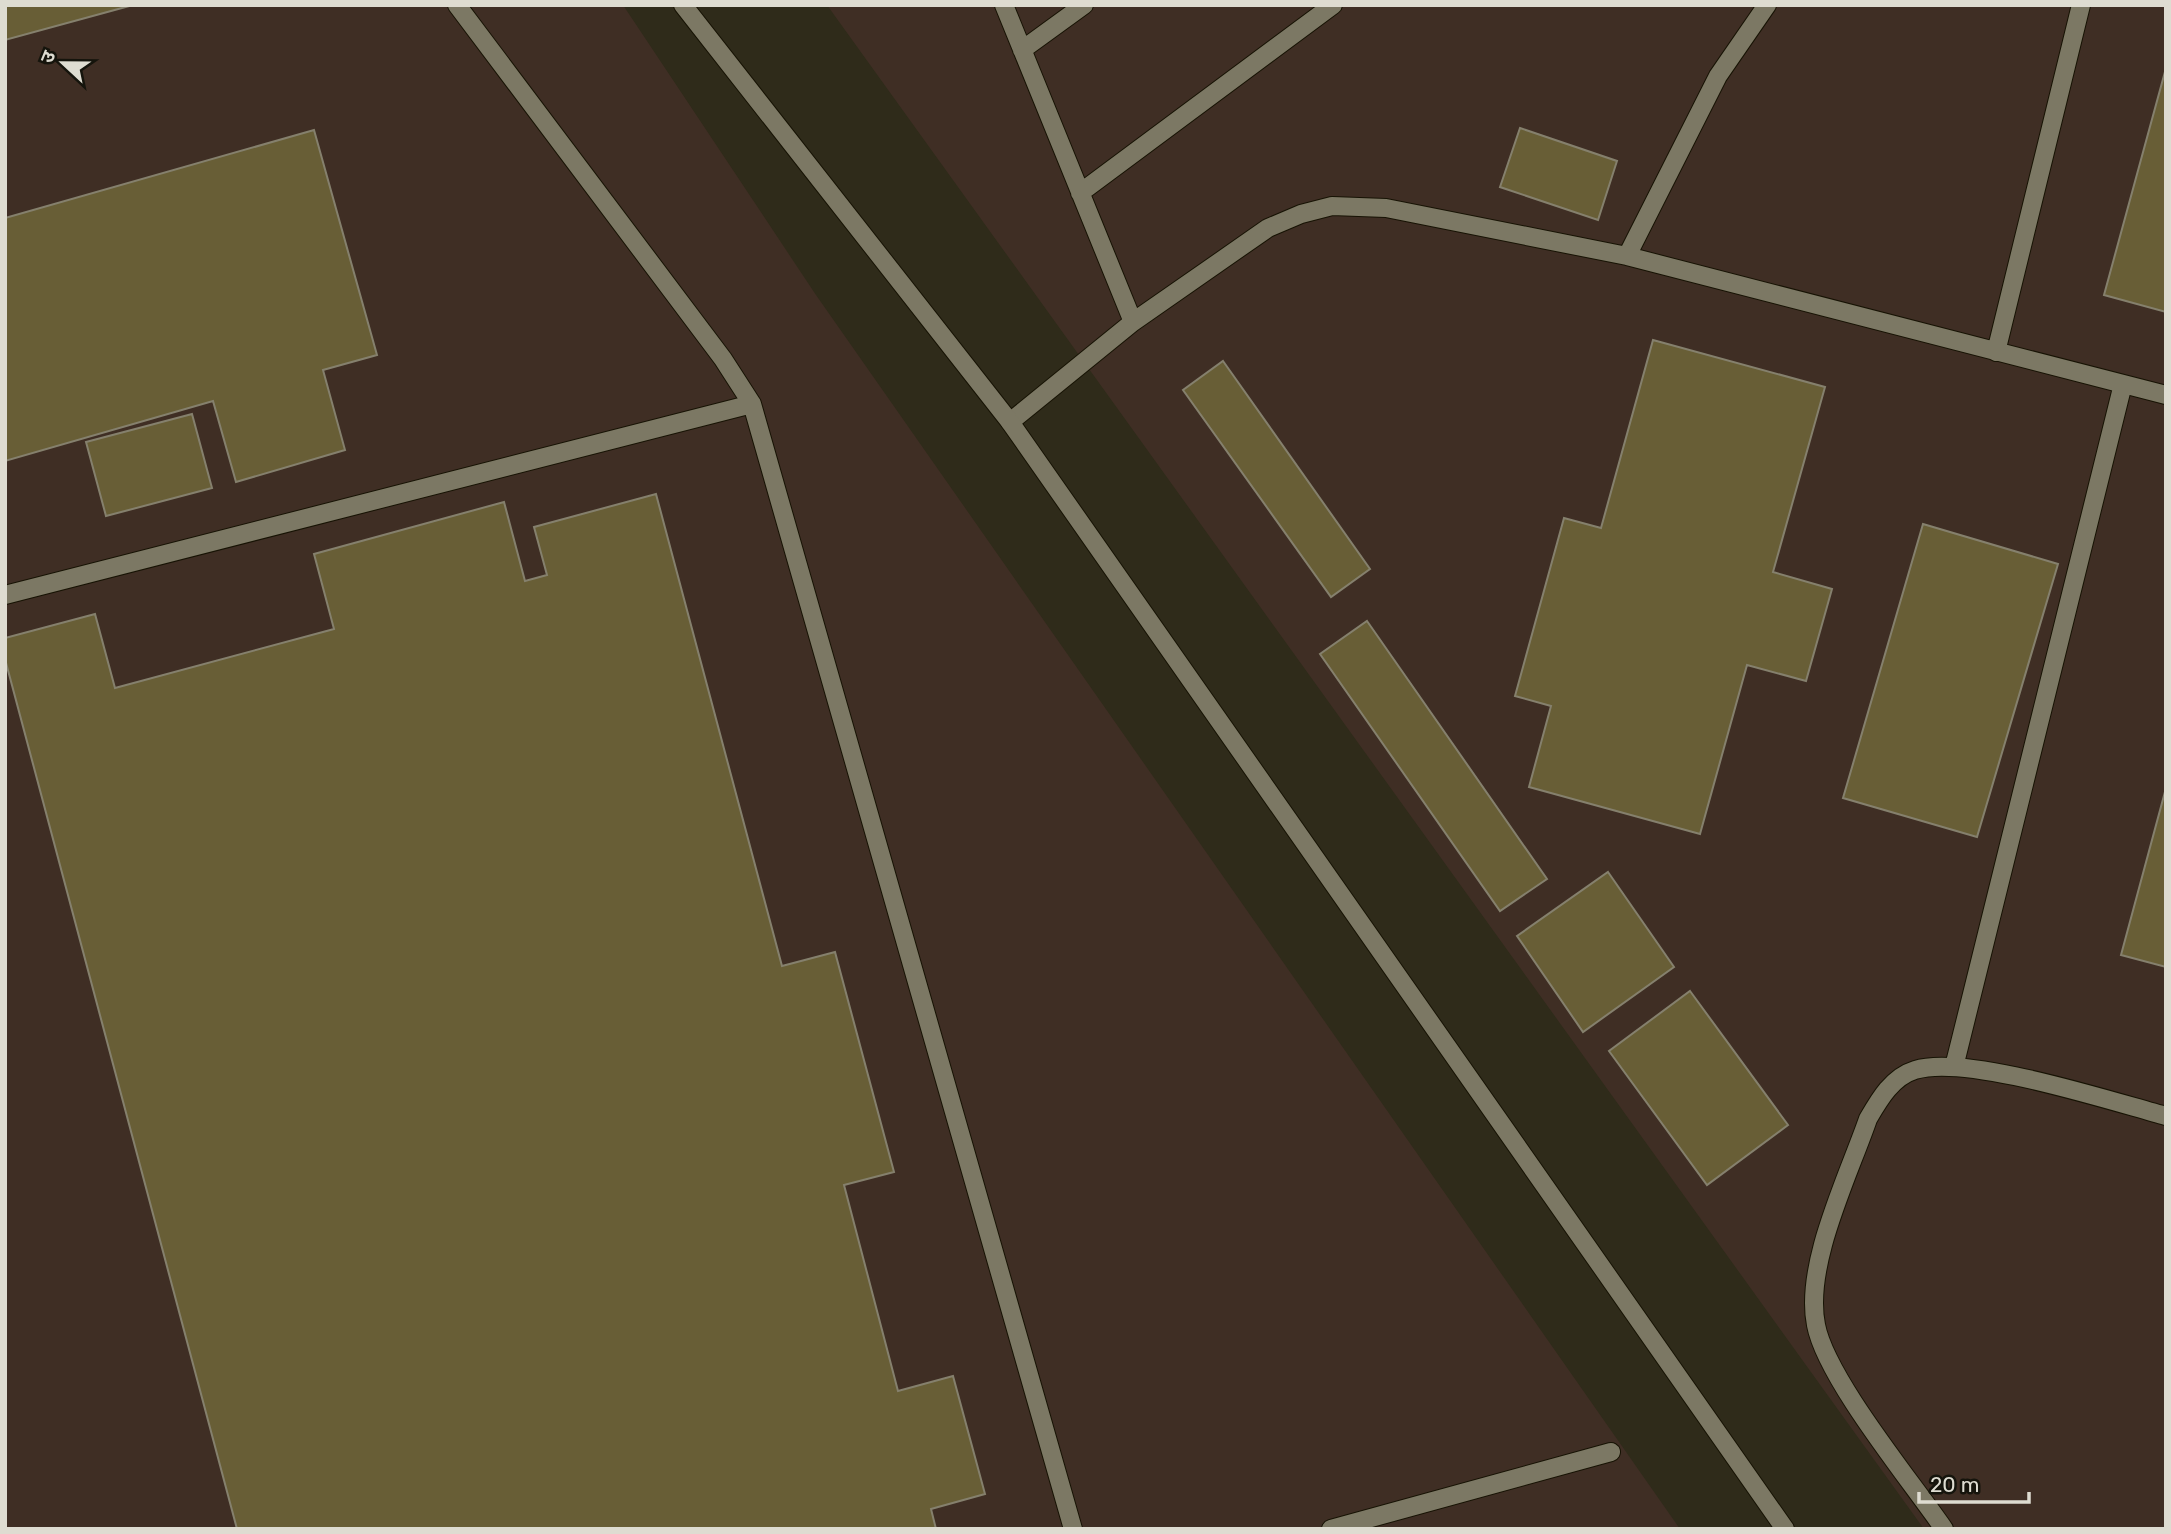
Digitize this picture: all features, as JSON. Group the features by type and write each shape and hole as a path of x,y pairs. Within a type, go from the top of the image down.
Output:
{"main road":[{"path":"457,5 723,359 751,404 1073,1529"},
{"path":"683,5 1010,422 1785,1529"},
{"path":"1004,5 1133,321"},
{"path":"1022,50 1084,5"},
{"path":"1080,192 1333,5"},
{"path":"1627,256 1718,76 1767,5"},
{"path":"1996,352 2081,5"},
{"path":"1010,422 1133,321 1268,228 1301,214 1332,206 1386,208 1627,256 2166,395"},
{"path":"1954,1067 2123,384"},
{"path":"5,596 751,404"},
{"path":"1944,1529 1851,1396 1831,1361 1816,1326 1814,1298 1822,1250 1868,1119 1891,1085 1916,1070 1954,1067 2065,1088 2166,1116"},
{"path":"1331,1529 1611,1452"}],"shaded area":[{"path":"5,5 623,5 816,295 1680,1529 5,1529"},
{"path":"827,5 2166,5 2166,1529 1924,1529"}],"building":[{"path":"5,5 133,5 5,40"},
{"path":"2166,68 2166,312 2104,295"},
{"path":"1520,128 1617,161 1598,220 1500,187"},
{"path":"314,130 377,355 323,370 345,450 236,482 213,401 5,461 5,218"},
{"path":"1653,340 1825,387 1773,572 1832,589 1806,681 1747,665 1700,834 1529,787 1551,706 1515,696 1564,518 1601,528"},
{"path":"1223,361 1370,569 1331,597 1183,390"},
{"path":"192,414 212,488 106,516 86,442"},
{"path":"656,494 782,966 835,952 894,1172 844,1185 898,1391 953,1376 985,1494 931,1509 936,1529 237,1529 5,659 5,638 95,614 115,688 334,629 314,554 504,502 525,581 547,575 534,527"},
{"path":"1923,524 2058,564 1977,837 1843,798"},
{"path":"1367,621 1547,879 1500,911 1320,654"},
{"path":"2166,788 2166,967 2121,955"},
{"path":"1608,872 1674,967 1583,1032 1517,936"},
{"path":"1690,991 1788,1125 1707,1185 1609,1051"}]}
